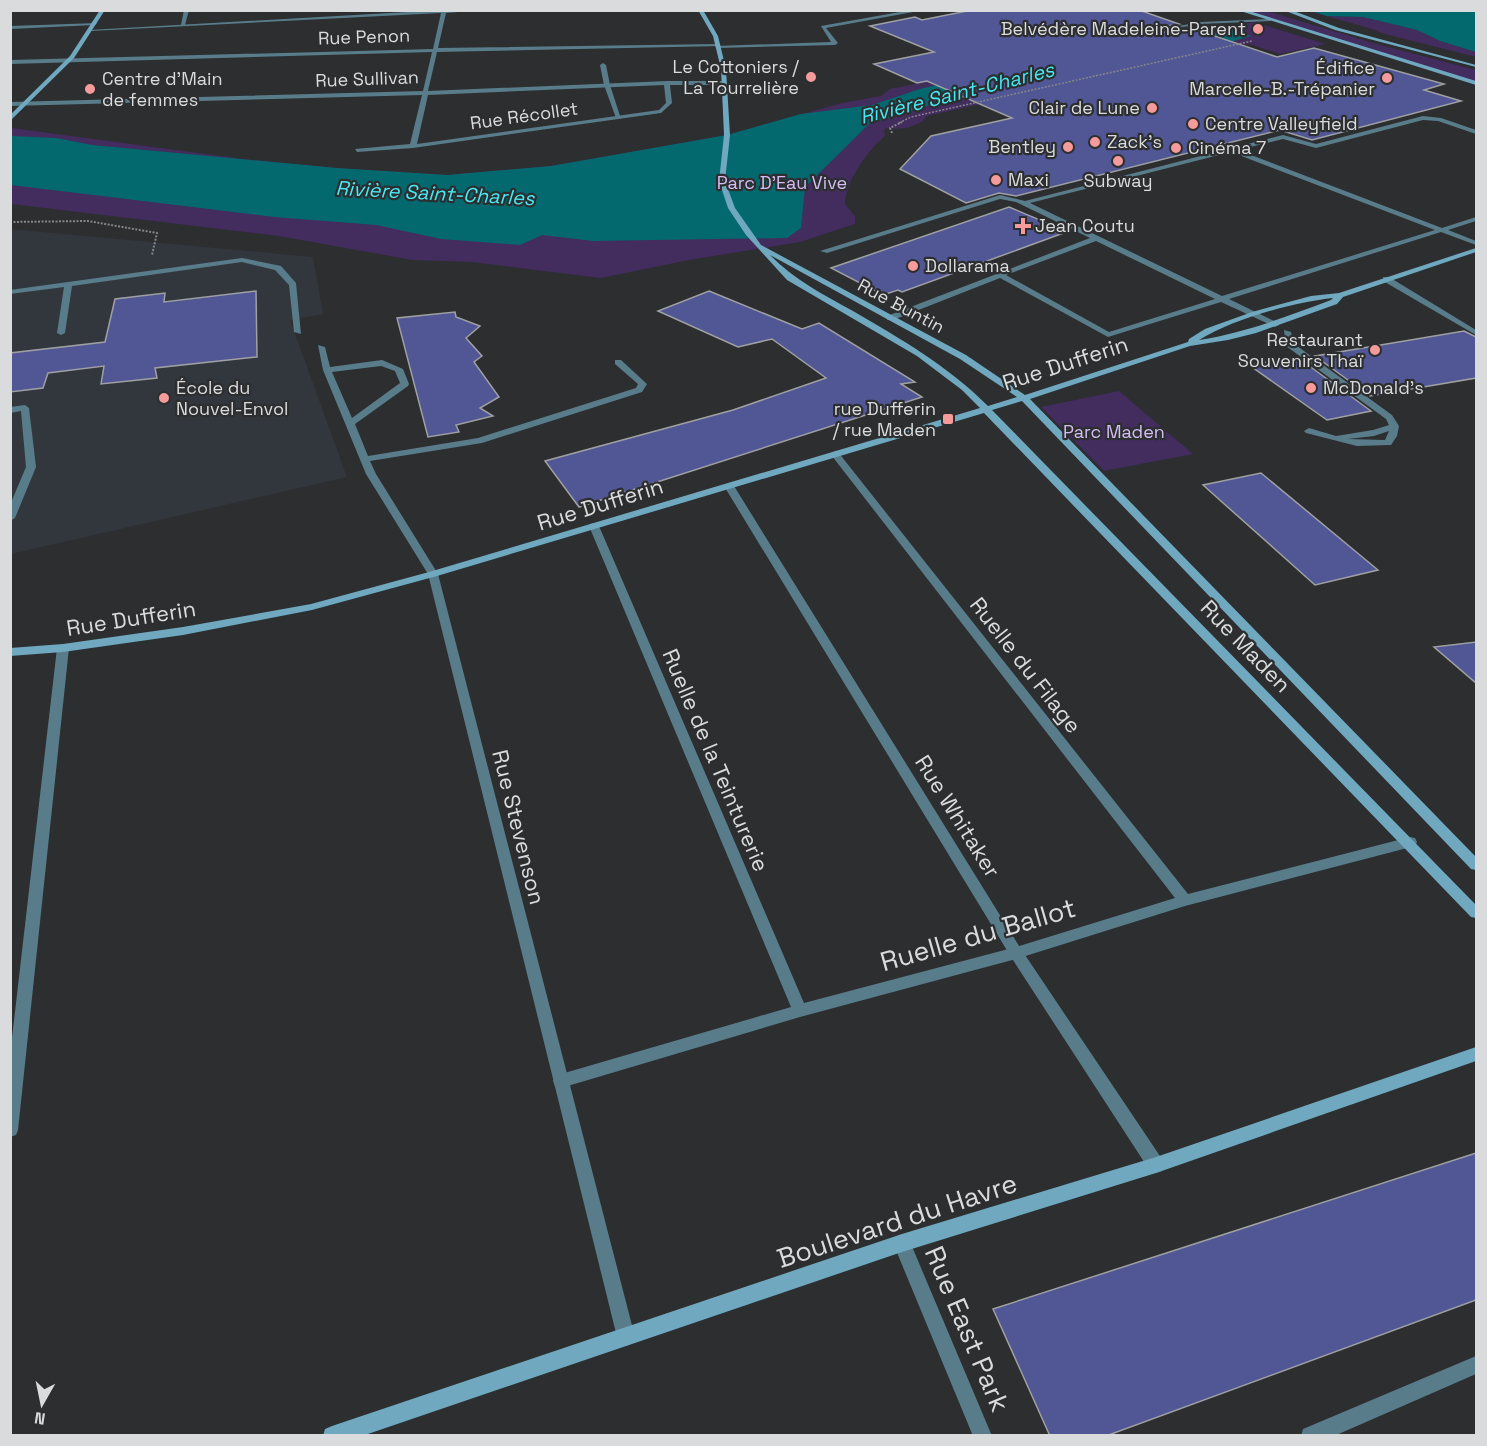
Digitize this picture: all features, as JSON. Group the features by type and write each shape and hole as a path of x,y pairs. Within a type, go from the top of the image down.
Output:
{"street":[{"path":"10,119 69,60 103,10"},
{"path":"183,25 187,10"},
{"path":"91,30 480,10"},
{"name":"Rue Buntin","path":"700,10 709,20 718,45 724,83 727,135 722,178 733,210 754,240 761,246 963,357 1024,398"},
{"name":"Rue Penon","path":"10,62 435,50 835,43 823,27 922,10"},
{"path":"1239,10 1476,83"},
{"path":"1285,10 1337,29 1476,66"},
{"path":"413,146 443,11"},
{"path":"1147,32 1201,23 1269,20"},
{"path":"10,28 95,24"},
{"path":"603,65 607,85 619,118"},
{"name":"Rue Sullivan","path":"10,104 425,93 667,82 724,83"},
{"name":"Rue Récollet","path":"357,150 413,146 619,118 665,109 669,103 667,82"},
{"path":"1024,203 1283,137 1316,146 1423,118 1439,119 1476,132"},
{"path":"1231,150 1476,243"},
{"path":"824,251 1000,197 1024,203 1275,325"},
{"path":"1000,275 1108,335 1476,219"},
{"path":"890,318 1096,238"},
{"name":"Rue Buntin","path":"761,246 773,263 790,278 944,370 986,408"},
{"name":"Rue Dufferin","path":"1189,344 1208,331 1255,314 1311,298 1340,295 1476,250"},
{"path":"10,292 242,260 278,268 292,285 298,332"},
{"path":"1386,279 1476,333"},
{"path":"60,333 68,284"},
{"name":"Rue Dufferin","path":"10,652 63,648 183,631 312,607 433,574 1024,398 1189,344 1228,338 1275,325 1334,302 1340,295"},
{"path":"1287,332 1289,344 1389,417 1395,426 1374,433 1327,437 1309,431"},
{"name":"Rue Stevenson","path":"321,347 327,369 371,474 433,574 626,1337"},
{"path":"365,459 479,441 639,390 643,384 618,362"},
{"path":"327,369 382,363 399,369 405,384 350,423"},
{"name":"Rue Maden","path":"1024,398 1476,866"},
{"path":"10,410 25,408 31,467 10,518"},
{"name":"Rue Maden","path":"986,408 1410,842 1476,913"},
{"name":"Ruelle du Filage","path":"835,454 1185,900"},
{"name":"Rue Whitaker","path":"729,486 1016,953 1156,1165"},
{"name":"Ruelle de la Teinturerie","path":"594,526 800,1011"},
{"path":"10,1130 63,648"},
{"name":"Ruelle du Ballot","path":"561,1081 800,1011 1016,953 1185,900 1410,842"},
{"name":"Boulevard du Havre","path":"332,1436 902,1243 1156,1165 1476,1054"},
{"name":"Rue East Park","path":"902,1243 983,1436"},
{"path":"1310,1436 1476,1365"}],"path":[{"path":"891,133 890,128 911,117 1255,40"},
{"path":"10,222 87,221 157,232 148,273"}],"shaded area":[{"name":"École du Nouvel-Envol","path":"10,229 313,257 323,314 290,320 347,477 11,554"}],"green space":[{"path":"1245,11 1267,11 1373,43 1476,70 1476,82"},
{"path":"1308,11 1327,16 1363,17 1417,30 1440,41 1476,52 1476,57 1381,33"},
{"name":"Parc D'Eau Vive","path":"1254,22 1326,44 1280,54 1249,44 927,116 919,123 908,127 886,128 885,136 865,158 853,177 846,195 845,204 855,216 855,224 800,242 689,260 601,278 472,262 412,260 279,236 11,204 12,128 243,159 447,175 551,166 727,135 842,103 881,96 890,89 1208,25 1233,27"},
{"name":"Parc Maden","path":"1119,391 1193,454 1104,471 1041,407"}],"water":[{"path":"1311,11 1476,11 1476,52 1440,41 1417,30 1363,17 1327,16"},
{"name":"Parc D'Eau Vive","path":"1210,28 1231,30 1251,36 1209,48 949,99 869,124 805,187 801,228 787,238 593,241 542,235 520,245 441,239 376,225 274,217 11,185 11,136 56,138 92,145 337,168 447,175 551,166 727,135 801,114 872,105 923,88"}],"building":[{"path":"972,10 1139,10 1179,24 1145,30 1143,33 1146,35 1191,28 1277,57 1314,48 1444,84 1424,90 1461,101 1312,140 1280,130 1016,196 999,193 966,203 900,169 931,136 1012,118 927,81 917,83 874,64 934,52 870,26 915,17 922,20"},
{"path":"1009,207 1059,228 1053,231 1061,234 902,292 898,290 883,295 831,268"},
{"path":"256,291 257,357 155,368 157,378 101,384 104,366 48,373 43,388 10,392 10,353 105,342 115,299 165,293 164,302"},
{"path":"709,291 802,329 819,323 915,382 901,384 922,397 579,507 545,461 733,410 826,378 772,339 738,347 658,311"},
{"path":"455,312 456,317 480,326 466,338 482,356 474,362 499,397 480,408 493,416 456,425 459,432 428,437 397,318"},
{"path":"1464,331 1476,337 1476,378 1370,396 1315,356"},
{"name":"McDonald's","path":"1297,357 1371,411 1327,420 1249,365"},
{"path":"1261,473 1378,570 1315,585 1203,485"},
{"path":"1476,642 1476,683 1434,647"},
{"path":"1476,1153 1476,1300 1106,1436 1050,1436 993,1309"}],"place":[{"name":"Belvédère Madeleine-Parent","path":"1258,29"},
{"name":"Le Cottoniers / La Tourrelière","path":"811,77"},
{"name":"Édifice Marcelle-B.-Trépanier","path":"1387,78"},
{"name":"Centre d'Main de femmes","path":"90,89"},
{"name":"Clair de Lune","path":"1152,108"},
{"name":"Centre Valleyfield","path":"1193,124"},
{"name":"Zack's","path":"1095,142"},
{"name":"Bentley","path":"1068,147"},
{"name":"Cinéma 7","path":"1176,148"},
{"name":"Subway","path":"1118,161"},
{"name":"Maxi","path":"996,180"},
{"name":"Jean Coutu","path":"1023,226"},
{"name":"Dollarama","path":"913,266"},
{"name":"Restaurant Souvenirs Thaï","path":"1375,350"},
{"name":"McDonald's","path":"1311,388"},
{"name":"École du Nouvel-Envol","path":"164,398"},
{"name":"rue Dufferin / rue Maden","path":"948,419"}],"water label":[{"name":"Rivière Saint-Charles","path":"957,93"},
{"name":"Rivière Saint-Charles","path":"435,193"}]}
